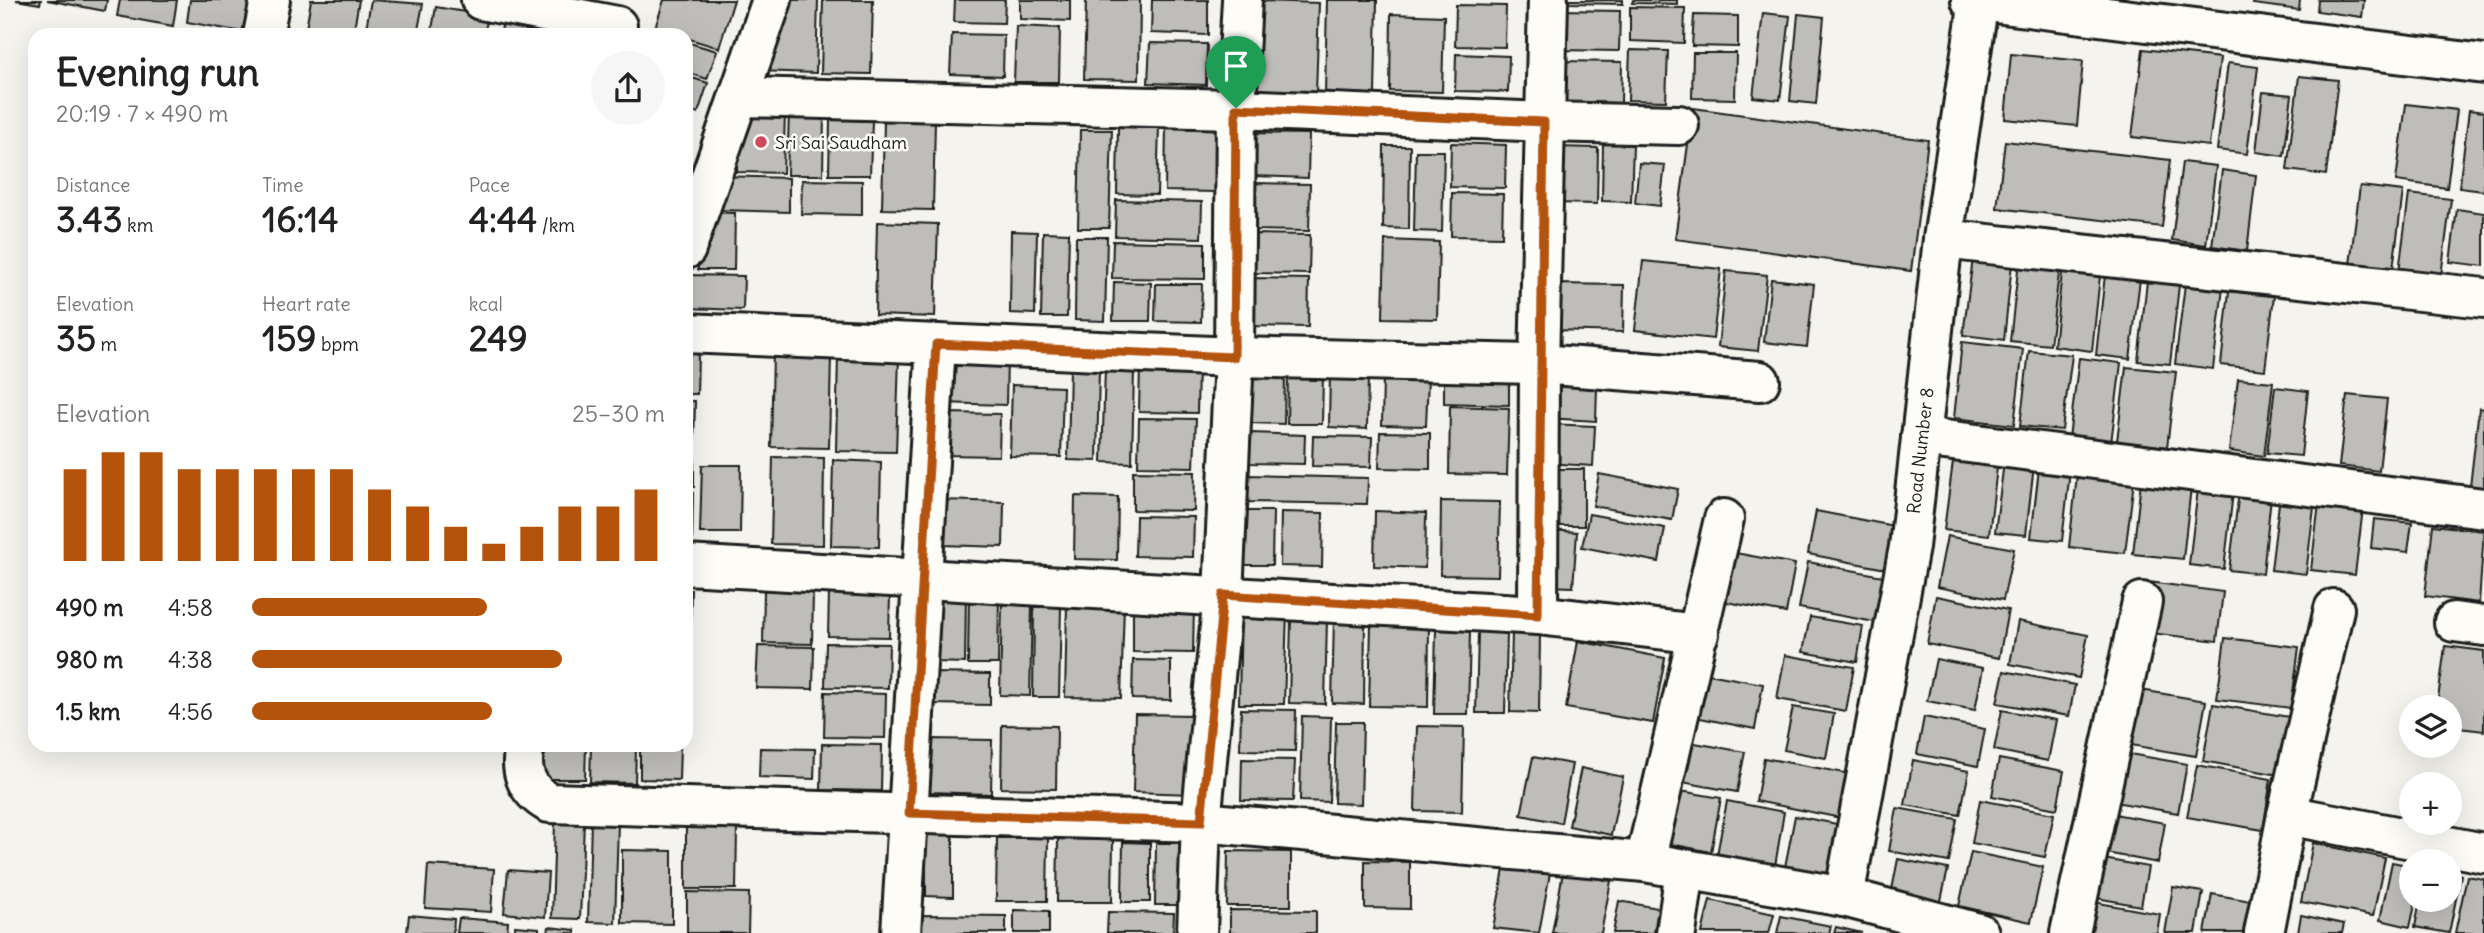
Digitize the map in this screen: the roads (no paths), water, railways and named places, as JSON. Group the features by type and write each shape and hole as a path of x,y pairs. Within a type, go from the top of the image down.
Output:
{"street":[{"path":"264,28 270,0"},
{"path":"481,0 617,26"},
{"path":"693,222 740,97 772,0"},
{"path":"1197,933 1201,822 1223,595 1234,357 1236,108 1242,0"},
{"path":"1538,615 1539,365 1548,0"},
{"path":"1976,0 2484,64"},
{"name":"Road Number 8","path":"1844,897 1909,547 1943,239 1976,0"},
{"path":"740,97 1236,108 1544,122 1679,125"},
{"path":"1943,239 2484,298"},
{"path":"693,333 1234,357 1539,365 1760,381"},
{"path":"901,933 936,344"},
{"path":"1922,437 2484,508"},
{"path":"1645,862 1724,519"},
{"path":"693,565 1538,615 1699,634"},
{"path":"2070,933 2142,602"},
{"path":"2264,933 2287,815 2334,609"},
{"path":"525,752 525,779 534,795 549,803 1201,822 1645,862 1844,897 1935,927 1979,933"},
{"path":"2287,815 2484,853"},
{"path":"1676,933 1685,870"}],"place":[{"name":"Sri Sai Saudham","path":"761,142"}]}
